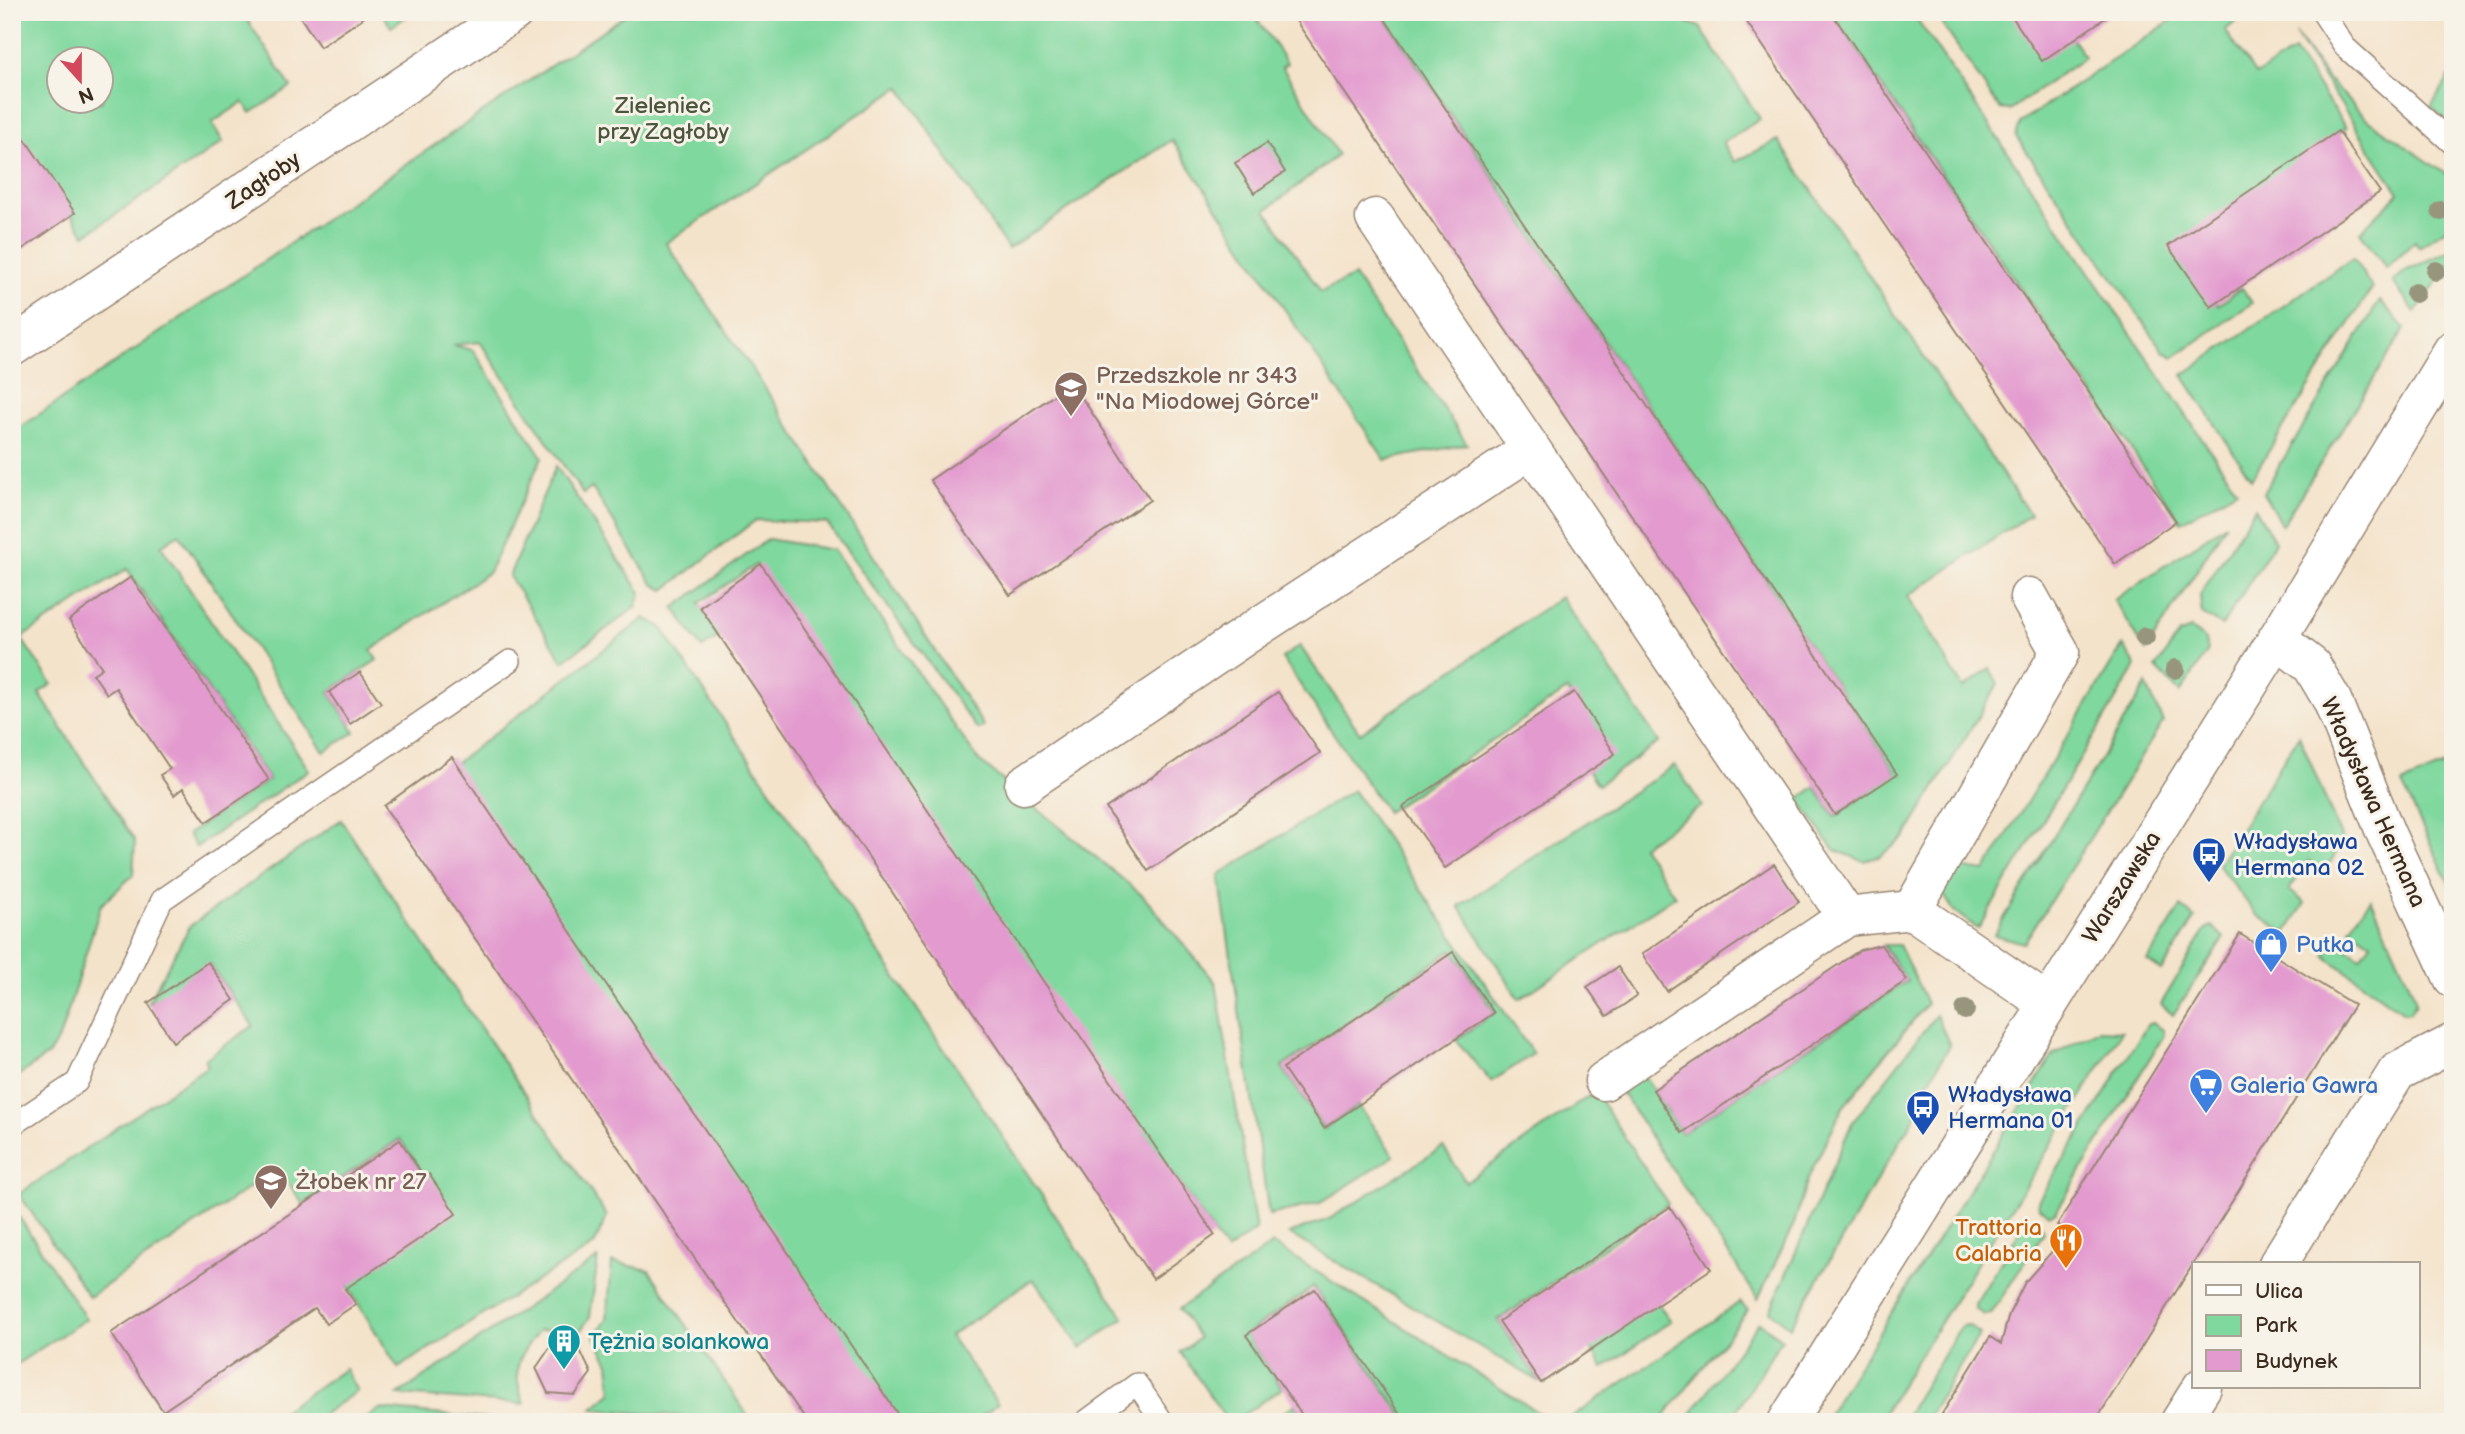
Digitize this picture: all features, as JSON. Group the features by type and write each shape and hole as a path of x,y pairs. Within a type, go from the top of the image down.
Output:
{"street":[{"name":"Zagłoby","path":"12,348 514,12"},
{"path":"1374,218 1847,917"},
{"name":"Warszawska","path":"1787,1422 2277,639 2453,350"},
{"path":"1024,785 1252,631 1530,450"},
{"path":"1912,910 2060,652 2029,597"},
{"name":"Władysława Hermana","path":"2277,639 2312,666 2332,701 2386,834 2453,978"},
{"path":"1604,1081 1847,917 1912,910 2049,1003"},
{"path":"2279,1262 2397,1072 2453,1043"},
{"path":"2180,1422 2201,1388"}],"lane":[{"path":"2322,12 2345,47 2453,144"},
{"path":"12,1125 77,1082 162,900 510,661"},
{"path":"1084,1422 1138,1384 1163,1422"}],"green space":[{"path":"12,12 242,12 291,87 251,113 243,102 212,123 223,142 85,235 12,126"},
{"path":"381,12 413,12 391,27"},
{"name":"Zieleniec przy Zagłoby","path":"630,12 1252,12 1287,63 1282,67 1338,155 1266,210 1321,292 1354,276 1467,444 1385,460 1172,140 1008,249 900,87 666,243 757,376 984,727 977,729 827,523 756,520 664,590 653,584 592,488 583,494 480,342 453,345 473,350 542,457 489,572 371,650 377,660 329,692 355,732 324,752 179,534 161,546 309,770 196,847 188,834 269,780 127,569 21,638 52,684 39,693 135,841 133,875 101,905 60,1036 49,1054 12,1080 12,433"},
{"path":"1381,12 1658,12 1700,27 1760,119 1723,143 1735,162 1778,140 2030,515 1908,596 1963,688 1990,669 1998,684 1905,837 1881,856 1864,861 1834,850 1798,799 1815,787 1835,816 1896,773"},
{"path":"1831,12 1912,12 2237,490 2181,522"},
{"path":"1934,12 2018,12 2070,36 2085,57 2010,110 2000,109"},
{"path":"2184,12 2250,12 2225,30 2256,75 2294,51 2346,128 2176,244 2218,305 2242,288 2252,303 2174,357 2163,351 2016,136 2020,123"},
{"path":"2295,34 2329,80 2367,119 2453,179 2453,224 2419,247 2415,241 2386,268 2360,232 2399,193"},
{"path":"2453,71 2453,126 2431,107"},
{"path":"2453,249 2453,260 2415,312 2393,282 2405,271"},
{"path":"2353,258 2372,288 2251,479 2183,375"},
{"path":"2380,300 2405,329 2282,525 2263,493"},
{"path":"556,466 641,593 636,607 563,661 509,576"},
{"path":"2255,508 2275,542 2222,626 2202,614 2200,595"},
{"path":"2226,524 2146,651 2114,600"},
{"path":"768,539 833,550 978,760 1143,896 1216,983 1256,1230 1226,1251 756,565 699,603 721,635 702,648 674,608"},
{"path":"1561,597 1659,742 1598,785 1586,767 1609,751 1567,690 1387,812 1282,658 1300,646 1360,733"},
{"path":"645,618 661,627 1124,1318 1081,1348 1033,1279 950,1336 998,1404 973,1422 902,1422 452,766"},
{"path":"2191,629 2206,640 2208,651 2180,693 2156,668 2180,633"},
{"path":"2123,645 2136,666 1978,929 1954,911 1940,889 1956,867 1985,871"},
{"path":"2146,685 2163,722 2024,943 1994,935"},
{"path":"2299,735 2343,842 2324,872 2309,861 2289,890 2305,903 2286,933 2257,915 2218,865"},
{"path":"2453,762 2453,891 2402,784"},
{"path":"1675,765 1702,806 1642,846 1675,896 1519,999 1459,906"},
{"path":"1353,790 1533,1054 1491,1082 1456,1040 1495,1012 1452,950 1282,1067 1324,1129 1358,1105 1394,1156 1320,1203 1269,1215 1219,875"},
{"path":"341,820 607,1216 594,1245 398,1368 348,1287 425,1177 400,1139 303,1204 278,1168 89,1297 19,1194 208,1066 205,1059 253,1026 210,964 147,1004 190,926"},
{"path":"2371,899 2413,992 2416,1003 2410,1012 2404,1013 2325,956 2335,941 2361,957 2371,943 2350,928"},
{"path":"2181,907 2195,918 2162,971 2147,961"},
{"path":"2212,926 2224,938 2173,1015 2161,1004 2206,929"},
{"path":"1883,945 1899,945 1927,1003 1843,1107 1808,1178 1794,1224 1758,1299 1614,1081 1637,1066 1682,1133 1907,981"},
{"path":"1936,1015 1950,1045 1925,1088 1925,1099 1790,1327 1770,1311 1852,1123"},
{"path":"2153,1022 2163,1030 2164,1035 2056,1212 2049,1214 2039,1208 2038,1201 2147,1025"},
{"path":"2099,1030 2122,1031 1878,1422 1823,1422 2054,1054"},
{"path":"1595,1092 1668,1204 1498,1320 1540,1382 1289,1234 1329,1219 1443,1147 1466,1182"},
{"path":"12,1206 86,1319 12,1367"},
{"path":"2031,1221 2042,1227 2044,1232 1991,1314 1984,1315 1975,1309 1975,1304 2025,1223"},
{"path":"1273,1244 1553,1422 1407,1422 1314,1287 1246,1334 1282,1388 1233,1422 1228,1422 1180,1352 1199,1338 1179,1309"},
{"path":"598,1258 590,1317 580,1331 539,1330 521,1357 517,1372 524,1404 398,1395"},
{"path":"612,1262 649,1270 752,1422 592,1409 612,1392 609,1363 595,1336 607,1319"},
{"path":"1656,1301 1671,1321 1603,1368 1590,1347"},
{"path":"1740,1302 1748,1310 1660,1422 1565,1422"},
{"path":"1759,1322 1782,1339 1729,1422 1685,1422"},
{"path":"1968,1325 1980,1334 1925,1422 1902,1422 1961,1326"},
{"path":"345,1369 357,1391 312,1422 266,1422"},
{"path":"1294,1405 1306,1422 1271,1422"},
{"path":"380,1409 519,1422 360,1422"}],"building":[{"path":"297,12 372,12 320,47"},
{"path":"1290,12 1380,12 1897,774 1835,815"},
{"path":"1740,12 1831,12 2176,521 2115,564"},
{"path":"2009,12 2114,12 2042,61"},
{"path":"12,120 75,213 14,255 12,253"},
{"path":"2338,131 2380,192 2211,307 2168,246"},
{"path":"1267,143 1285,172 1254,193 1235,163"},
{"path":"1072,383 1150,500 1010,595 930,480"},
{"path":"761,564 1215,1235 1153,1279 700,607"},
{"path":"131,577 269,780 206,822 183,788 174,795 160,775 170,769 116,688 107,694 93,674 102,668 69,620"},
{"path":"360,672 381,703 350,724 329,692"},
{"path":"1278,692 1320,753 1148,871 1106,808"},
{"path":"1574,692 1615,754 1445,868 1403,807"},
{"path":"452,757 903,1422 807,1422 384,806"},
{"path":"1774,864 1799,902 1667,991 1642,954"},
{"name":"Galeria Gawra","path":"2240,934 2354,1005 2095,1422 1937,1422 1990,1337 2001,1344 2009,1314 2025,1282 2071,1230 2057,1225"},
{"path":"1881,945 1907,980 1682,1133 1653,1090 1860,950"},
{"path":"1453,952 1494,1013 1324,1128 1283,1068"},
{"path":"208,962 234,1000 173,1042 148,1003"},
{"path":"1618,967 1637,996 1607,1016 1587,987"},
{"path":"400,1140 424,1177 429,1174 456,1214 345,1289 356,1304 326,1324 315,1308 163,1411 111,1333"},
{"path":"1670,1207 1711,1269 1541,1383 1499,1321"},
{"path":"1315,1289 1405,1422 1307,1422 1246,1335"},
{"name":"Tężnia solankowa","path":"551,1346 579,1348 591,1373 575,1395 548,1393 536,1368"}],"place":[{"name":"Przedszkole nr 343 \"Na Miodowej Górce\"","path":"1071,418"},
{"name":"Władysława Hermana 02","path":"2209,884"},
{"name":"Putka","path":"2271,974"},
{"name":"Galeria Gawra","path":"2206,1115"},
{"name":"Władysława Hermana 01","path":"1923,1137"},
{"name":"Żłobek nr 27","path":"271,1211"},
{"name":"Trattoria Calabria","path":"2066,1270"},
{"name":"Tężnia solankowa","path":"564,1371"}]}
